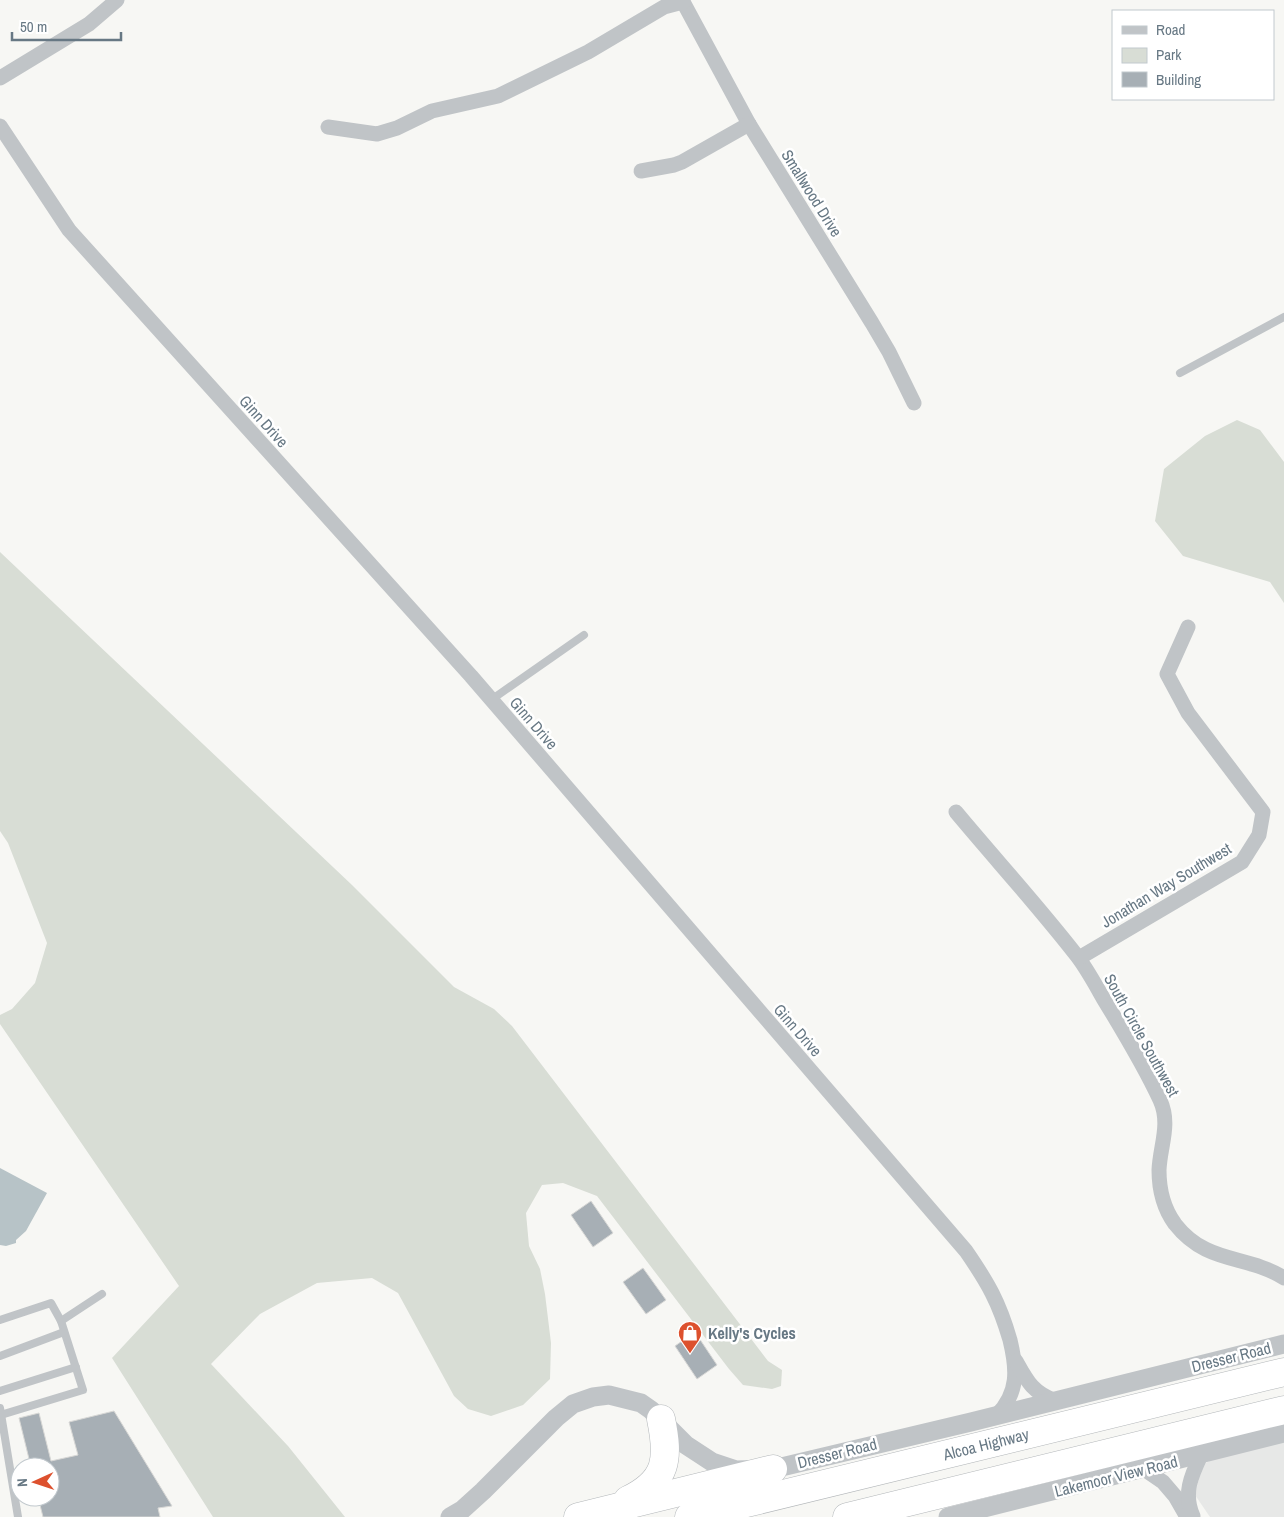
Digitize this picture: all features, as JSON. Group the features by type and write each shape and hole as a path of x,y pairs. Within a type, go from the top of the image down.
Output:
{"highway":[{"name":"Alcoa Highway","path":"689,1517 1284,1372"},
{"path":"847,1517 1284,1410"},
{"path":"612,1508 639,1495 652,1485 662,1470 666,1461 666,1442 661,1419"},
{"path":"578,1517 773,1469"}],"street":[{"path":"0,78 89,24 117,0"},
{"path":"328,127 376,134 397,128 432,111 498,96 588,52 664,7 682,1"},
{"name":"Smallwood Drive","path":"682,1 749,124 889,352 914,403"},
{"path":"641,171 682,162 749,124"},
{"name":"Ginn Drive","path":"0,126 69,230 491,700 966,1251 996,1298 1015,1360 1029,1384 1044,1397 1056,1401"},
{"name":"Jonathan Way Southwest","path":"1079,958 1242,862 1259,835 1263,812 1188,713 1167,674 1188,627"},
{"name":"South Circle Southwest","path":"956,812 1079,958 1128,1038 1161,1102 1166,1117 1159,1170 1162,1194 1167,1211 1175,1224 1190,1240 1209,1252 1267,1268 1284,1278"},
{"name":"Dresser Road","path":"450,1517 462,1510 510,1465 539,1434 573,1404 593,1397 609,1395 641,1403 661,1419 686,1445 712,1462 736,1470 773,1469 1284,1344"},
{"name":"Ginn Drive","path":"997,1415 1010,1399 1015,1383 1015,1360"},
{"name":"Lakemoor View Road","path":"948,1517 1284,1433"},
{"path":"1194,1517 1187,1498 1189,1483 1200,1455"},
{"path":"1144,1469 1163,1482 1175,1496 1187,1517"}],"lane":[{"path":"1180,373 1284,317"},
{"path":"491,700 584,634"},
{"path":"60,1321 102,1294"},
{"path":"0,1320 51,1303 60,1321 83,1390 1,1411 18,1517"},
{"path":"0,1356 64,1332"},
{"path":"0,1391 76,1367"}],"shaded area":[{"path":"0,1168 47,1193 26,1231 16,1240 16,1243 6,1246 0,1245"},
{"path":"1284,1441 1284,1517 1210,1517 1195,1495 1202,1465 1215,1458"}],"green space":[{"path":"1237,420 1260,430 1284,462 1284,603 1270,582 1183,556 1155,521 1164,469 1205,436"},
{"path":"0,552 352,885 454,987 494,1009 512,1026 768,1361 782,1370 781,1386 772,1389 743,1385 597,1196 563,1183 542,1185 526,1213 529,1246 540,1269 545,1294 551,1343 550,1379 523,1405 491,1416 468,1409 454,1396 398,1293 372,1278 317,1283 260,1314 211,1364 288,1446 345,1517 213,1517 112,1358 179,1286 0,1024 0,1015 12,1009 35,983 47,943 8,843 0,831"}],"building":[{"path":"591,1201 613,1233 593,1247 571,1215"},
{"path":"643,1268 666,1300 646,1314 623,1282"},
{"path":"695,1332 717,1365 697,1379 675,1346"},
{"path":"114,1411 172,1506 158,1508 160,1517 43,1517 40,1507 60,1507 60,1459 78,1455 69,1422"},
{"path":"39,1413 50,1457 29,1457 19,1418"}],"place":[{"name":"Kelly's Cycles","path":"690,1354"}]}
